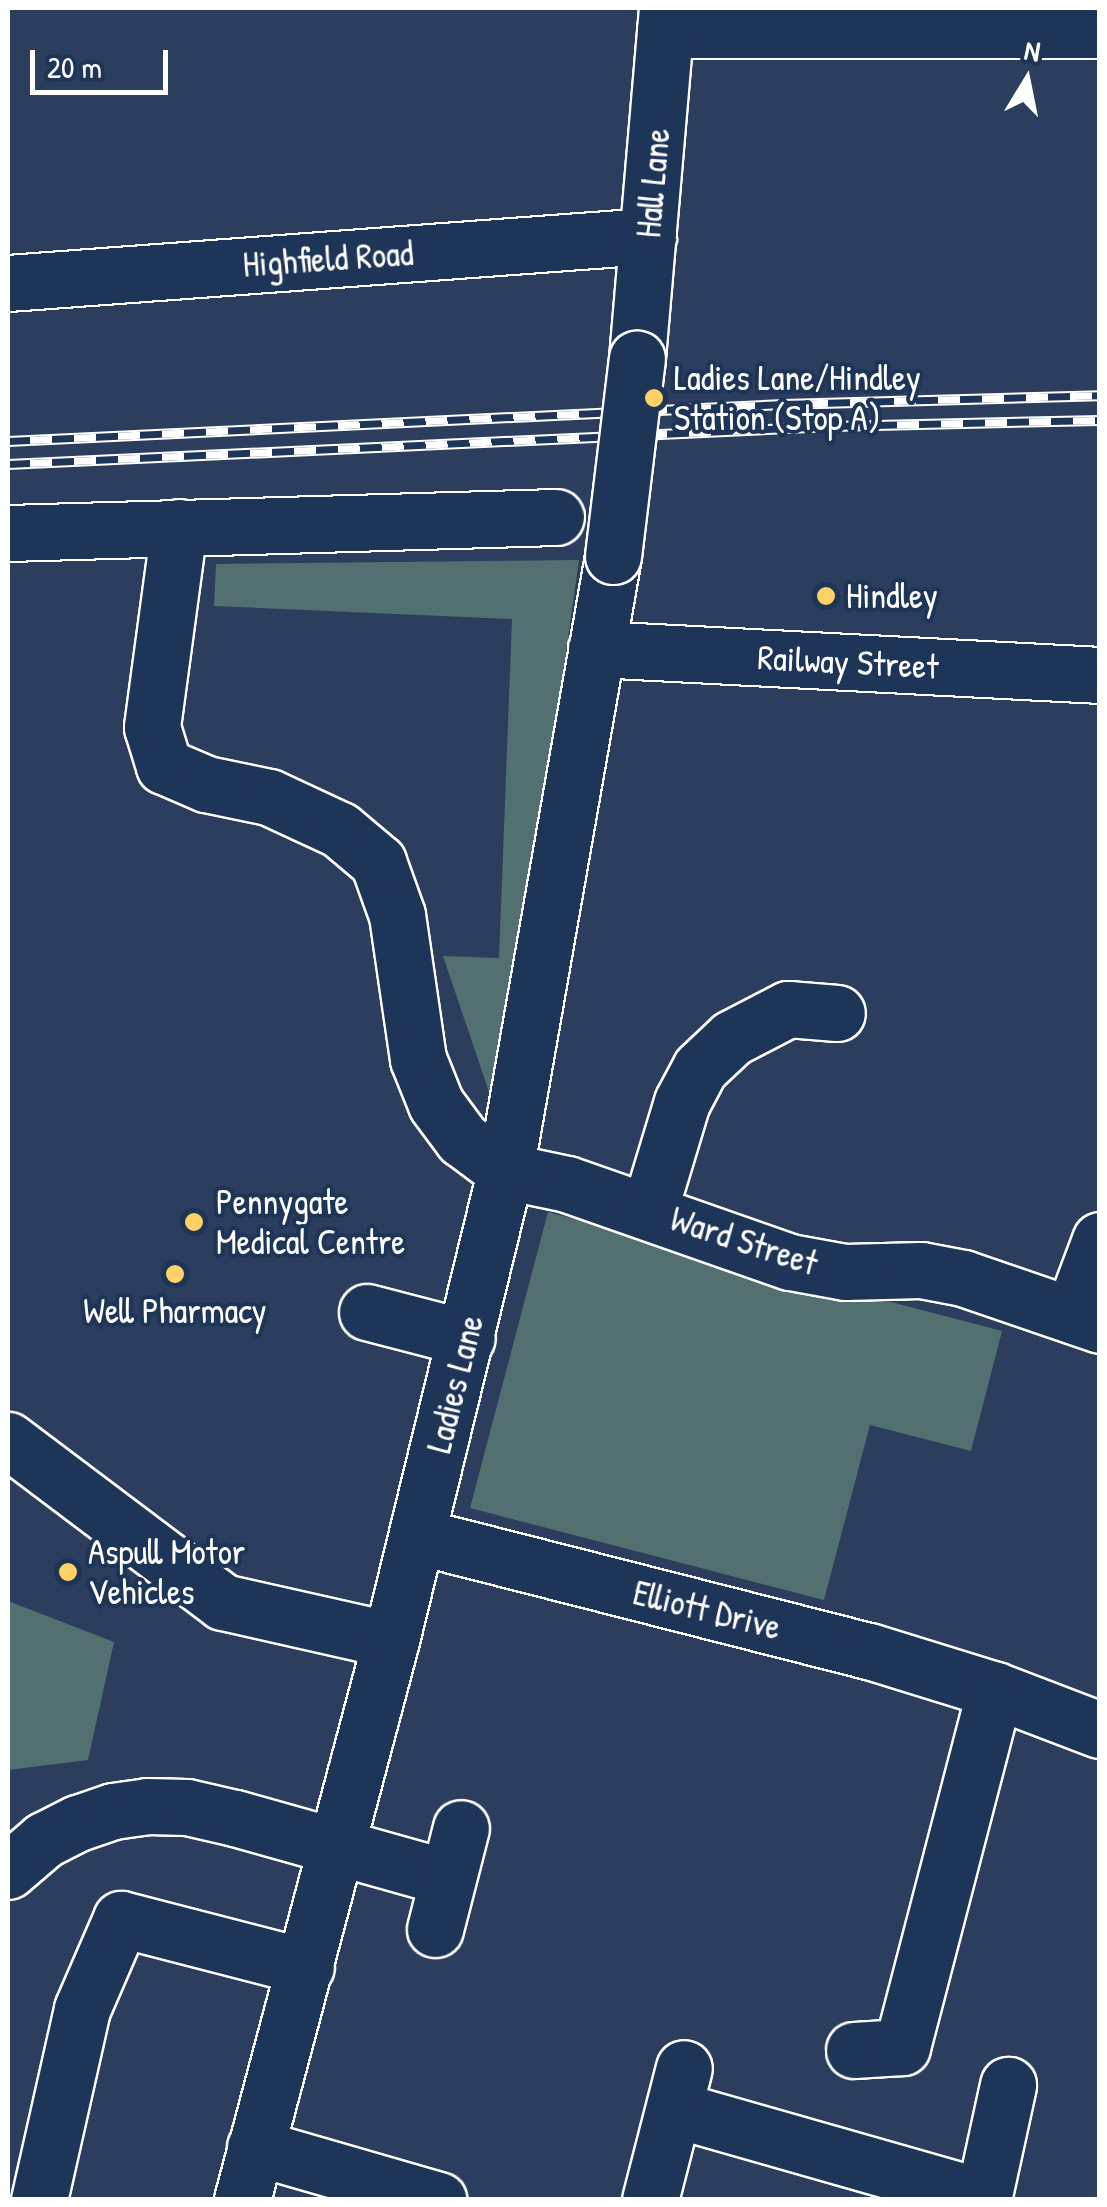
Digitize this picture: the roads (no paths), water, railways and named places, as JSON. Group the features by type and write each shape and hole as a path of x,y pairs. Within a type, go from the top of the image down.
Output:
{"street":[{"path":"666,19 1022,19 1100,30"},
{"name":"Hall Lane","path":"613,556 637,358 666,19"},
{"name":"Highfield Road","path":"8,283 648,236"},
{"path":"8,533 556,518"},
{"path":"180,527 152,727 164,766 206,784 269,797 340,830 378,862 397,915 418,1059 436,1104 462,1139 505,1171"},
{"name":"Ladies Lane","path":"242,2200 391,1640 505,1171 613,556"},
{"name":"Railway Street","path":"596,650 1100,675"},
{"path":"649,1210 682,1102 700,1068 732,1038 788,1009 837,1013"},
{"name":"Ward Street","path":"505,1171 567,1184 649,1210 790,1262 845,1272 922,1270 963,1278 1086,1320"},
{"path":"1086,1320 1100,1240"},
{"path":"368,1312 467,1338"},
{"path":"8,1440 223,1602 391,1640"},
{"name":"Elliott Drive","path":"416,1536 869,1650 995,1690 1100,1730"},
{"path":"854,2050 902,2047 995,1690"},
{"path":"8,1871 44,1840 78,1823 112,1811 147,1806 188,1808 448,1878"},
{"path":"39,2200 82,2009 121,1919 306,1966"},
{"path":"650,2200 679,2089 983,2198 1008,2085"},
{"path":"256,2147 438,2200"}],"railway":[{"path":"8,441 784,404 1100,395"},
{"path":"8,464 831,426 1100,420"}],"place":[{"name":"Ladies Lane/Hindley Station (Stop A)","path":"654,398"},
{"name":"Hindley","path":"826,596"},
{"name":"Pennygate Medical Centre","path":"194,1222"},
{"name":"Well Pharmacy","path":"175,1274"},
{"name":"Aspull Motor Vehicles","path":"68,1572"}]}
